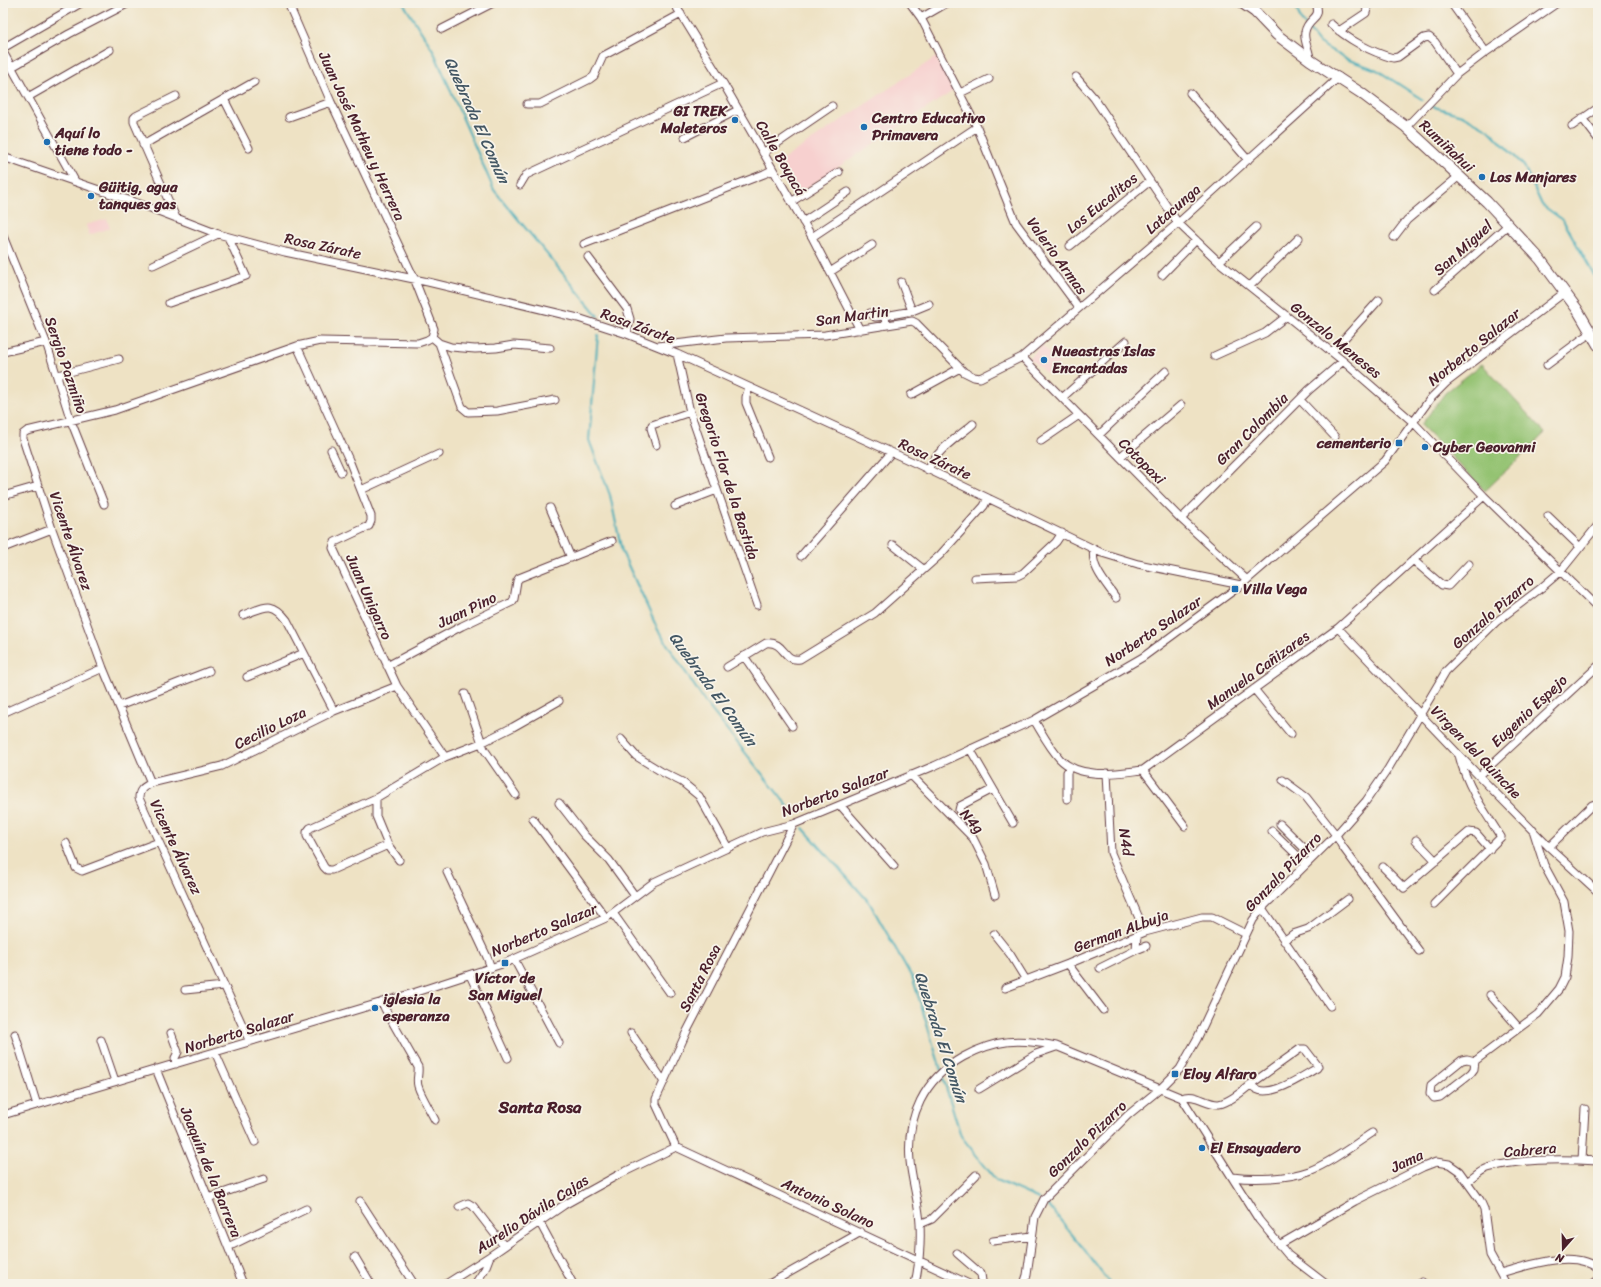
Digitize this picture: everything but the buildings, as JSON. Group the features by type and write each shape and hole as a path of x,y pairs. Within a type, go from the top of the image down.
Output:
{"street":[{"path":"3,48 81,3"},
{"path":"12,67 69,34 129,3"},
{"name":"Juan José Matheu y Herrera","path":"288,3 331,102 414,278"},
{"path":"442,30 494,3"},
{"name":"Calle Boyacá","path":"674,3 723,83 812,237 860,330"},
{"name":"Valerio Armas","path":"910,3 921,18 977,127 1016,223 1079,308"},
{"path":"921,18 947,3"},
{"name":"Rumiñahui","path":"1242,3 1255,12 1277,35 1310,60 1339,77 1406,127 1458,177 1487,202 1540,259 1565,292 1592,333 1598,345"},
{"path":"1310,60 1310,52 1305,38 1305,30 1312,19 1317,16 1318,13 1316,3"},
{"path":"1339,31 1366,13 1367,9 1364,3"},
{"path":"1451,3 1486,52"},
{"path":"1406,127 1457,74 1557,3"},
{"path":"527,104 544,103 590,79 594,76 603,56 680,14"},
{"path":"1331,24 1339,31 1363,45 1393,58 1398,57 1424,38 1430,37 1457,74"},
{"path":"28,97 110,50"},
{"path":"3,53 76,181"},
{"name":"Gonzalo Meneses","path":"1076,77 1094,98 1178,223 1219,262 1344,361 1413,422 1484,496 1598,608"},
{"name":"Latacunga","path":"1022,357 1178,223 1339,77"},
{"path":"960,93 990,79"},
{"path":"144,145 254,82"},
{"path":"520,185 526,175 723,83"},
{"path":"1190,93 1248,160"},
{"path":"176,96 134,118 134,122 176,218"},
{"path":"224,99 249,148"},
{"path":"289,117 331,102"},
{"path":"763,153 832,106"},
{"path":"1572,126 1598,108"},
{"path":"685,137 738,110"},
{"path":"1582,118 1598,139"},
{"path":"812,237 977,127"},
{"name":"Rosa Zárate","path":"3,157 76,181 228,237 285,252 414,278 578,318 627,334 677,354 749,387 988,498 1102,553 1138,564 1241,585"},
{"path":"584,244 772,170"},
{"path":"791,202 839,172"},
{"path":"1394,237 1407,220 1458,177"},
{"name":"Los Eucalitos","path":"1070,246 1150,181"},
{"path":"803,222 848,192"},
{"name":"San Miguel","path":"1435,290 1508,225"},
{"path":"1219,262 1256,227"},
{"path":"153,265 218,234"},
{"name":"Sergio Pazmiño","path":"3,236 5,245 46,342 58,375 71,421 104,504"},
{"path":"169,303 246,276 228,237"},
{"path":"1250,286 1299,238"},
{"path":"1162,275 1196,240"},
{"path":"830,272 872,245"},
{"path":"588,257 628,310 630,319 627,334"},
{"path":"414,278 433,333 439,343 462,407 468,412 497,411 555,400"},
{"path":"900,282 912,311"},
{"name":"Norberto Salazar","path":"3,1115 382,1002 470,975 514,959 606,918 654,882 762,832 794,824 911,776 1034,720 1143,657 1241,585 1385,460 1430,399 1446,383 1565,292"},
{"path":"1332,352 1379,300"},
{"path":"870,313 875,317 885,316 912,311 928,304"},
{"path":"885,316 886,325"},
{"path":"1214,356 1265,333 1287,316"},
{"name":"San Martin","path":"658,346 726,338 825,335 908,321 916,323 960,368 969,375 980,378 1022,357"},
{"name":"Vicente Álvarez","path":"250,1042 139,798 141,789 151,783 103,668 52,529 23,439 24,434 27,431 115,410 297,346 320,341 418,343 427,340 433,333"},
{"path":"1547,365 1592,333"},
{"path":"1062,398 1126,341"},
{"path":"3,352 46,342"},
{"path":"439,343 451,347 475,349 514,345 550,348"},
{"name":"Juan Unigarro","path":"297,346 348,460 371,516 369,526 335,542 333,548 386,666 397,686 445,757"},
{"name":"Gregorio Flor de la Bastida","path":"677,354 690,412 757,605"},
{"name":"Cotopaxi","path":"1022,357 1181,519 1247,580"},
{"path":"58,375 119,359"},
{"name":"Gran Colombia","path":"1181,519 1300,400 1344,361"},
{"path":"911,395 960,368"},
{"path":"1099,436 1166,371"},
{"path":"749,387 746,403 768,456"},
{"path":"1300,400 1335,437"},
{"path":"1120,458 1181,405"},
{"path":"656,445 651,426 690,412"},
{"path":"1041,441 1079,415"},
{"path":"928,470 938,453 973,424"},
{"path":"332,450 341,472"},
{"path":"801,556 891,453"},
{"path":"361,490 439,454"},
{"path":"338,464 348,460"},
{"path":"3,496 38,486"},
{"path":"675,506 717,490"},
{"name":"Manuela Cañizares","path":"1143,770 1338,628 1484,496"},
{"path":"727,667 766,643 771,642 780,647 789,658 793,660 800,659 875,613 945,549 984,506 988,498"},
{"path":"550,508 571,558"},
{"path":"1548,516 1580,547"},
{"name":"Gonzalo Pizarro","path":"1024,1284 1027,1274 1035,1217 1044,1199 1128,1116 1160,1089 1180,1069 1189,1055 1253,920 1262,908 1336,835 1366,801 1388,769 1446,671 1496,622 1561,571 1598,525"},
{"path":"3,548 52,529"},
{"path":"975,578 1017,576 1023,573 1056,542 1062,533"},
{"name":"Juan Pino","path":"386,666 462,626 512,602 514,598 516,581 519,578 612,541"},
{"path":"893,545 923,569"},
{"path":"1094,549 1092,555 1095,565 1116,598"},
{"path":"1413,560 1442,585 1446,586 1448,586 1469,564"},
{"path":"243,615 269,606 276,608 287,620 334,711"},
{"name":"Virgen del Quinche","path":"1338,628 1479,776 1549,847 1598,892"},
{"path":"247,677 304,653"},
{"path":"744,656 792,726"},
{"name":"Eugenio Espejo","path":"1479,776 1598,666"},
{"path":"3,713 103,668"},
{"path":"120,706 209,671"},
{"name":"Cecilio Loza","path":"151,783 222,766 334,711 397,686"},
{"path":"1254,689 1292,734"},
{"path":"465,694 484,749 516,795"},
{"path":"388,845 332,870 327,870 324,868 307,836 307,832 310,828 376,798 445,757 481,743 559,701"},
{"path":"1034,720 1050,746 1060,759 1070,767 1083,771 1107,773 1143,770 1185,826"},
{"path":"620,739 636,756 682,782 699,796 728,848"},
{"path":"970,749 1013,823"},
{"path":"1434,904 1490,849 1500,837 1472,791 1464,774 1459,755"},
{"path":"1067,799 1067,772 1070,767"},
{"name":"N4d","path":"1107,773 1111,853 1145,932"},
{"name":"N4g","path":"911,776 973,838 986,864 995,895"},
{"path":"1283,780 1306,797 1336,835 1342,846 1419,951"},
{"path":"969,822 959,810 960,806 993,789"},
{"path":"376,798 376,816 388,845 399,860"},
{"path":"560,803 584,835 609,860 635,896"},
{"path":"1549,847 1592,805 1598,803"},
{"path":"840,805 894,866"},
{"path":"533,819 606,918"},
{"name":"Santa Rosa","path":"676,1147 656,1104 656,1099 687,1031 794,824"},
{"path":"1280,824 1313,857"},
{"path":"1475,1061 1467,1059 1462,1060 1431,1085 1430,1093 1434,1098 1440,1097 1471,1073 1474,1069 1475,1061 1538,1014 1560,989 1565,977 1568,957 1569,931 1564,902 1544,865 1533,830"},
{"path":"1272,831 1306,864"},
{"path":"1384,867 1404,888 1469,832 1476,833 1490,849"},
{"path":"1416,840 1436,861"},
{"path":"66,843 76,868 82,871 159,842"},
{"path":"447,872 487,957 490,968"},
{"path":"1284,941 1293,934 1308,929 1348,899"},
{"path":"1262,908 1330,1006"},
{"path":"613,913 670,993"},
{"name":"German ALbuja","path":"1005,988 1145,932 1202,917 1212,917 1246,934"},
{"path":"994,934 1010,954 1026,980"},
{"path":"1136,950 1137,936"},
{"path":"1100,968 1146,946"},
{"path":"514,959 560,1043"},
{"path":"1068,964 1103,1010"},
{"path":"470,975 508,1058"},
{"path":"185,990 224,986"},
{"path":"1490,995 1519,1028"},
{"path":"382,1002 384,1009 418,1067 418,1087 435,1120"},
{"path":"171,1032 178,1052 175,1058 176,1064"},
{"path":"631,1033 664,1082"},
{"path":"15,1034 37,1105"},
{"path":"101,1040 115,1081"},
{"path":"915,1284 920,1224 910,1163 909,1146 914,1114 928,1087 937,1075 947,1067 984,1047 1012,1041 1026,1040 1056,1046 1182,1098 1259,1220 1278,1245 1288,1255 1326,1284"},
{"path":"980,1089 1036,1054 1056,1046"},
{"path":"1182,1098 1186,1096 1192,1097 1217,1104 1224,1102 1300,1049 1305,1049 1318,1066 1287,1085 1271,1091 1259,1091 1253,1088 1251,1084"},
{"path":"215,1052 256,1142"},
{"name":"Joaquín de la Barrera","path":"156,1069 243,1284"},
{"path":"1582,1160 1585,1109"},
{"path":"1232,1177 1248,1179 1263,1178 1309,1171 1332,1159 1372,1133"},
{"name":"Aurelio Dávila Cajas","path":"446,1284 490,1256 564,1205 676,1147"},
{"name":"Antonio Solano","path":"676,1147 861,1232 969,1284"},
{"name":"Cabrera","path":"1468,1181 1487,1168 1515,1162 1598,1161"},
{"name":"Jama","path":"1278,1245 1355,1201 1423,1167 1436,1162 1449,1164 1459,1171 1468,1181 1484,1209 1490,1255 1506,1284"},
{"path":"920,1224 932,1219 976,1175"},
{"path":"208,1198 264,1179"},
{"path":"360,1201 414,1284"},
{"path":"459,1207 468,1203 473,1206 504,1246"},
{"path":"228,1247 306,1208"},
{"path":"539,1221 573,1284"},
{"path":"769,1284 861,1232"},
{"path":"993,1241 1032,1236"},
{"path":"957,1253 981,1274 982,1281 980,1284"},
{"path":"355,1256 371,1284"},
{"path":"475,1284 485,1269 490,1256"},
{"path":"1500,1273 1536,1262 1562,1259 1582,1261 1598,1269"},
{"path":"1594,1284 1598,1281"}],"shaded area":[{"name":"Centro Educativo Primavera","path":"936,57 953,91 796,195 776,164"},
{"path":"107,219 110,228 89,235 86,225"},
{"name":"Nueastras Islas Encantadas","path":"1042,345 1059,363 1047,374 1029,358"}],"green space":[{"path":"1482,364 1545,433 1485,491 1421,425 1445,393"}],"waterway":[{"name":"Quebrada El Común","path":"403,3 433,50 494,190 598,316"},
{"path":"1295,3 1301,21 1305,25"},
{"path":"1308,29 1319,43 1346,59 1377,70 1423,100"},
{"path":"1431,106 1462,115 1489,130 1524,166 1542,205 1563,220 1598,282"},
{"name":"Quebrada El Común","path":"598,335 589,440 610,495 622,552 658,630 705,702 794,814"},
{"name":"Quebrada El Común","path":"803,828 869,902 913,979 941,1070"},
{"name":"Quebrada El Común","path":"942,1074 961,1136 996,1180 1039,1199"},
{"name":"Quebrada El Común","path":"1048,1205 1110,1284"}],"place":[{"name":"GI TREK Maleteros","path":"735,120"},
{"name":"Centro Educativo Primavera","path":"864,127"},
{"name":"Aquí lo tiene todo -","path":"47,142"},
{"name":"Los Manjares","path":"1482,177"},
{"name":"Güitig, agua tanques gas","path":"91,196"},
{"name":"Nueastras Islas Encantadas","path":"1044,360"},
{"name":"cementerio","path":"1399,443"},
{"name":"Cyber Geovanni","path":"1425,447"},
{"name":"Villa Vega","path":"1235,589"},
{"name":"Víctor de San Miguel","path":"505,963"},
{"name":"iglesia la esperanza","path":"375,1008"},
{"name":"Eloy Alfaro","path":"1175,1074"},
{"name":"El Ensayadero","path":"1202,1148"}],"district":[{"name":"Santa Rosa","path":"540,1107"}]}
